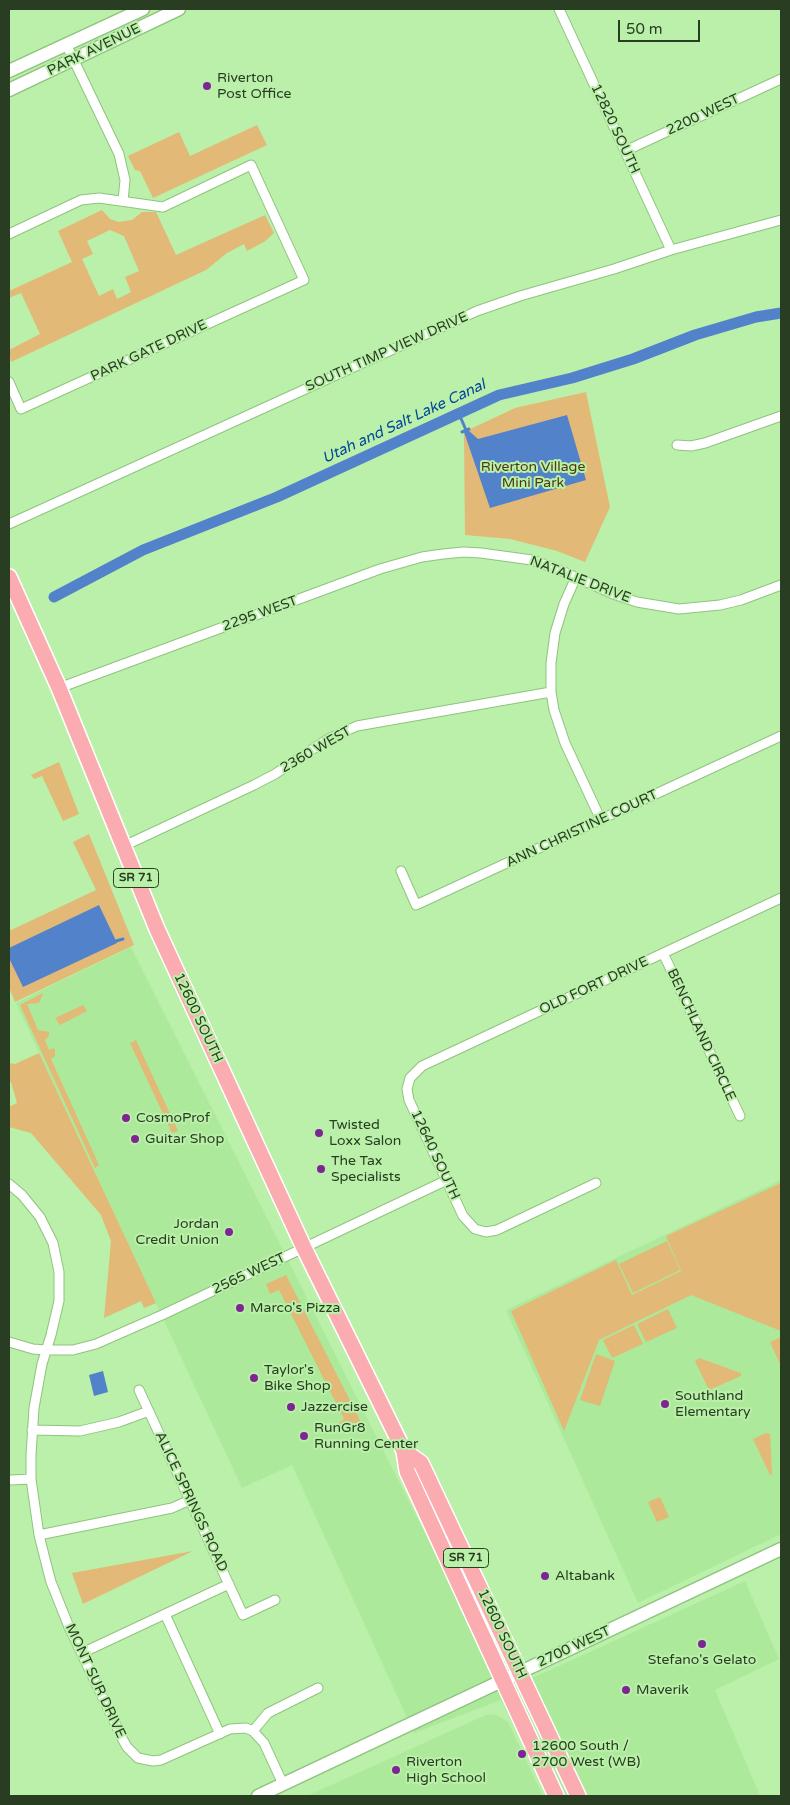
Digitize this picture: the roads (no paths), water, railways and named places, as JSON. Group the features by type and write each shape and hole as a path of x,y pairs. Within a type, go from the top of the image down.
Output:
{"main road":[{"name":"PARK AVENUE","path":"9,71 143,9"},
{"name":"PARK AVENUE","path":"9,90 179,9"},
{"name":"12600 SOUTH","path":"9,577 59,688 157,929 304,1248 404,1451 407,1471 556,1796"},
{"name":"12600 SOUTH","path":"404,1451 420,1463 578,1796"},
{"name":"2700 WEST","path":"258,1796 781,1549"}],"street":[{"path":"560,11 570,9"},
{"name":"12820 SOUTH","path":"560,11 671,250"},
{"path":"9,234 81,200 99,198 123,201 125,180 119,154 66,44"},
{"name":"2200 WEST","path":"625,151 781,79"},
{"name":"PARK GATE DRIVE","path":"9,382 21,409 304,280 251,165 163,207 123,201"},
{"name":"SOUTH TIMP VIEW DRIVE","path":"9,524 477,312 520,296 614,269 671,250 781,220"},
{"path":"677,445 691,446 705,443 781,416"},
{"name":"NATALIE DRIVE","path":"464,552 532,560 636,602 680,609 720,605 781,585"},
{"name":"2295 WEST","path":"59,688 380,569 422,557 464,552"},
{"path":"576,577 564,604 555,633 551,663 551,692 554,710 565,743 601,820"},
{"name":"2360 WEST","path":"124,846 254,785 275,774 328,739 358,726 551,692"},
{"name":"ANN CHRISTINE COURT","path":"401,871 416,905 781,736"},
{"name":"OLD FORT DRIVE","path":"410,1078 422,1066 781,898"},
{"name":"BENCHLAND CIRCLE","path":"663,953 740,1116"},
{"name":"12640 SOUTH","path":"410,1078 407,1089 409,1100 464,1216 475,1229 486,1232 497,1230 596,1183"},
{"name":"2565 WEST","path":"9,1342 46,1350 73,1350 107,1340 447,1180"},
{"name":"MONT SUR DRIVE","path":"9,1184 27,1200 40,1218 53,1243 57,1257 59,1301 37,1386 32,1430 31,1479 39,1535 54,1589 82,1653 126,1748 138,1758 153,1762 238,1727 253,1731"},
{"name":"ALICE SPRINGS ROAD","path":"139,1390 244,1614 275,1600"},
{"path":"32,1430 56,1432 87,1429 119,1422 148,1410"},
{"path":"11,1480 31,1479"},
{"path":"39,1535 172,1508 190,1500"},
{"path":"82,1653 229,1584"},
{"path":"165,1614 220,1734"},
{"path":"283,1784 264,1743 253,1731 268,1713 318,1688"}],"water":[{"path":"567,415 586,480 490,508 464,432 468,430 478,439"},
{"path":"99,905 117,943 23,987 9,958 9,948"},
{"path":"103,1371 108,1392 94,1396 89,1375"}],"waterway":[{"name":"Utah and Salt Lake Canal","path":"54,597 143,550 277,497 499,395 572,378 633,359 695,335 756,317 781,313"},
{"path":"459,414 466,430"},
{"path":"462,432 469,429"},
{"path":"116,941 123,939"}],"place":[{"name":"Riverton Post Office","path":"207,86"},
{"name":"CosmoProf","path":"126,1118"},
{"name":"Twisted Loxx Salon","path":"319,1133"},
{"name":"Guitar Shop","path":"135,1139"},
{"name":"The Tax Specialists","path":"321,1169"},
{"name":"Jordan Credit Union","path":"229,1232"},
{"name":"Marco's Pizza","path":"240,1308"},
{"name":"Taylor's Bike Shop","path":"254,1378"},
{"name":"Southland Elementary","path":"665,1404"},
{"name":"Jazzercise","path":"291,1407"},
{"name":"RunGr8 Running Center","path":"304,1436"},
{"name":"Altabank","path":"545,1576"},
{"name":"Stefano's Gelato","path":"702,1644"},
{"name":"Maverik","path":"626,1690"},
{"name":"12600 South / 2700 West (WB)","path":"522,1754"},
{"name":"Riverton High School","path":"396,1770"}],"park label":[{"name":"Riverton Village Mini Park","path":"533,476"}]}
